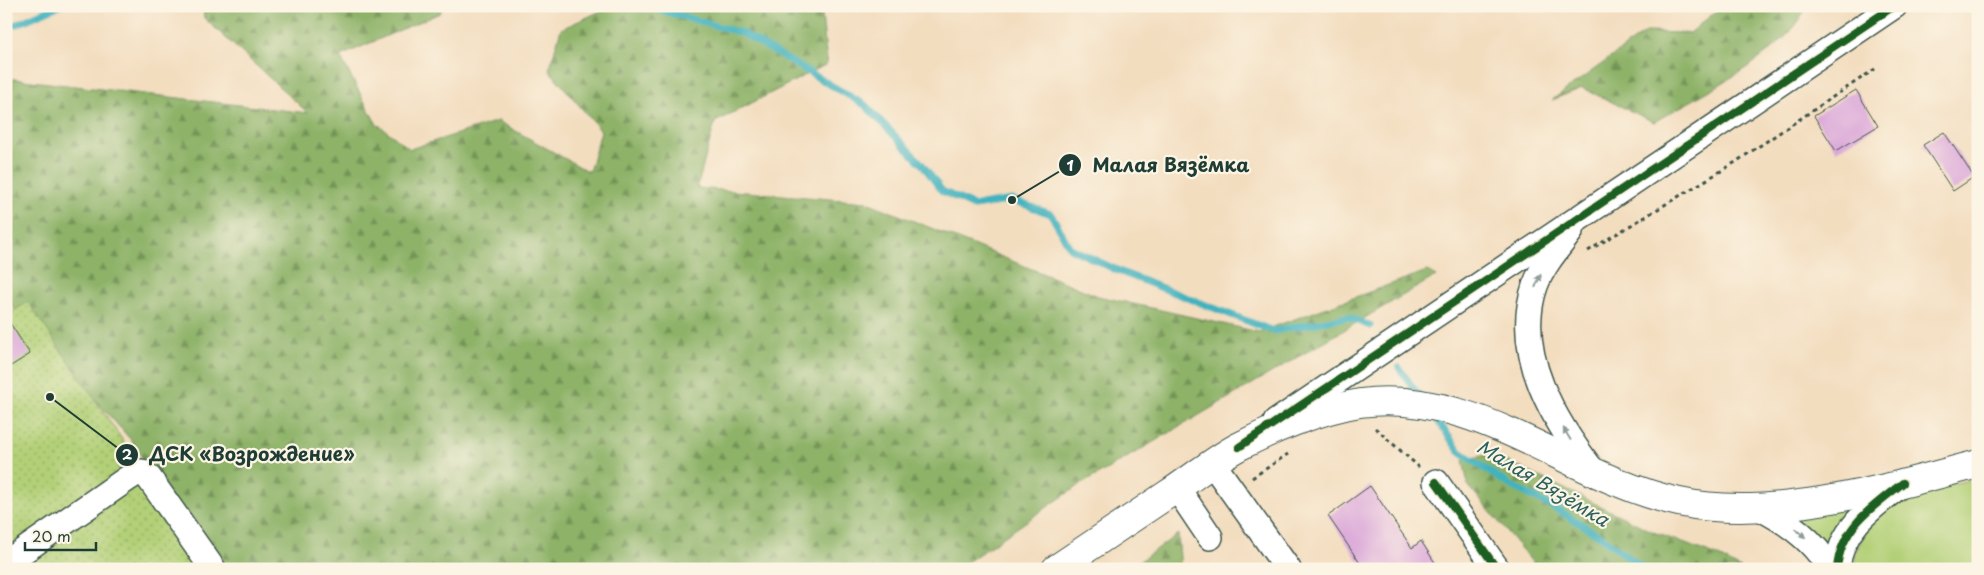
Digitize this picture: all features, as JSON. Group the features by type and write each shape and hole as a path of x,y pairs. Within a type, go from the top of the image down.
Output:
{"main road":[{"path":"1056,569 1239,447 1321,412 1379,401 1437,406 1480,420 1552,451 1595,474 1679,502 1703,506 1760,508 1820,500 1903,483 1978,464"}],"street":[{"path":"1239,447 1894,6"},
{"path":"1585,214 1543,270 1535,287 1528,316 1528,334 1534,368 1553,410 1571,441 1595,474"},
{"path":"1213,464 1288,569"},
{"path":"6,563 128,478 138,472 142,472 149,478 213,569"},
{"path":"1436,482 1497,569"},
{"path":"1837,569 1840,554 1853,525 1864,513 1903,483"},
{"path":"1177,488 1210,537"},
{"path":"1760,508 1800,533 1817,550 1830,569"}],"path":[{"path":"1582,254 1730,165 1878,67"},
{"path":"1372,424 1436,482"}],"green space":[{"path":"203,6 443,6 440,13 340,56 376,123 410,149 498,121 589,172 601,131 549,70 561,29 612,6 814,6 822,14 827,64 715,122 697,188 867,202 1098,296 1259,332 1427,271 1436,276 1075,488 957,569 212,569 131,440 10,304 6,306 6,78 308,113 204,18"},
{"path":"1723,6 1806,6 1797,23 1782,40 1763,56 1716,87 1654,122 1582,88 1552,100 1646,32 1689,33"},
{"path":"28,302 211,569 6,569 6,316"},
{"path":"1492,454 1656,533 1715,555 1741,569 1538,569 1468,485 1463,460"},
{"path":"1978,478 1978,569 1854,569 1855,558 1863,537 1876,519 1893,504 1921,492"},
{"path":"1877,495 1834,550 1785,515"},
{"path":"1178,534 1181,569 1129,569"}],"building":[{"path":"1856,90 1878,126 1836,151 1814,116"},
{"path":"1944,132 1974,177 1953,191 1923,145"},
{"path":"6,317 30,354 6,369"},
{"path":"1370,486 1412,548 1421,541 1439,569 1364,569 1328,516"}],"waterway":[{"name":"Малая Вязёмка","path":"6,26 17,24 58,6"},
{"name":"Малая Вязёмка","path":"645,6 742,33 865,105 922,164 942,191 974,206 1012,200 1051,214 1070,248 1121,272 1273,331 1348,317 1370,326"},
{"name":"Малая Вязёмка","path":"1399,368 1419,396"},
{"name":"Малая Вязёмка","path":"1433,414 1459,451 1506,483 1558,510 1602,537 1644,569"}],"cycle path":[{"path":"1239,447 1894,6"},
{"path":"1436,482 1497,569"},
{"path":"1837,569 1839,554 1851,530 1880,500 1903,483"}],"place":[{"name":"Малая Вязёмка","path":"1012,200"},
{"name":"ДСК «Возрождение»","path":"50,397"}]}
